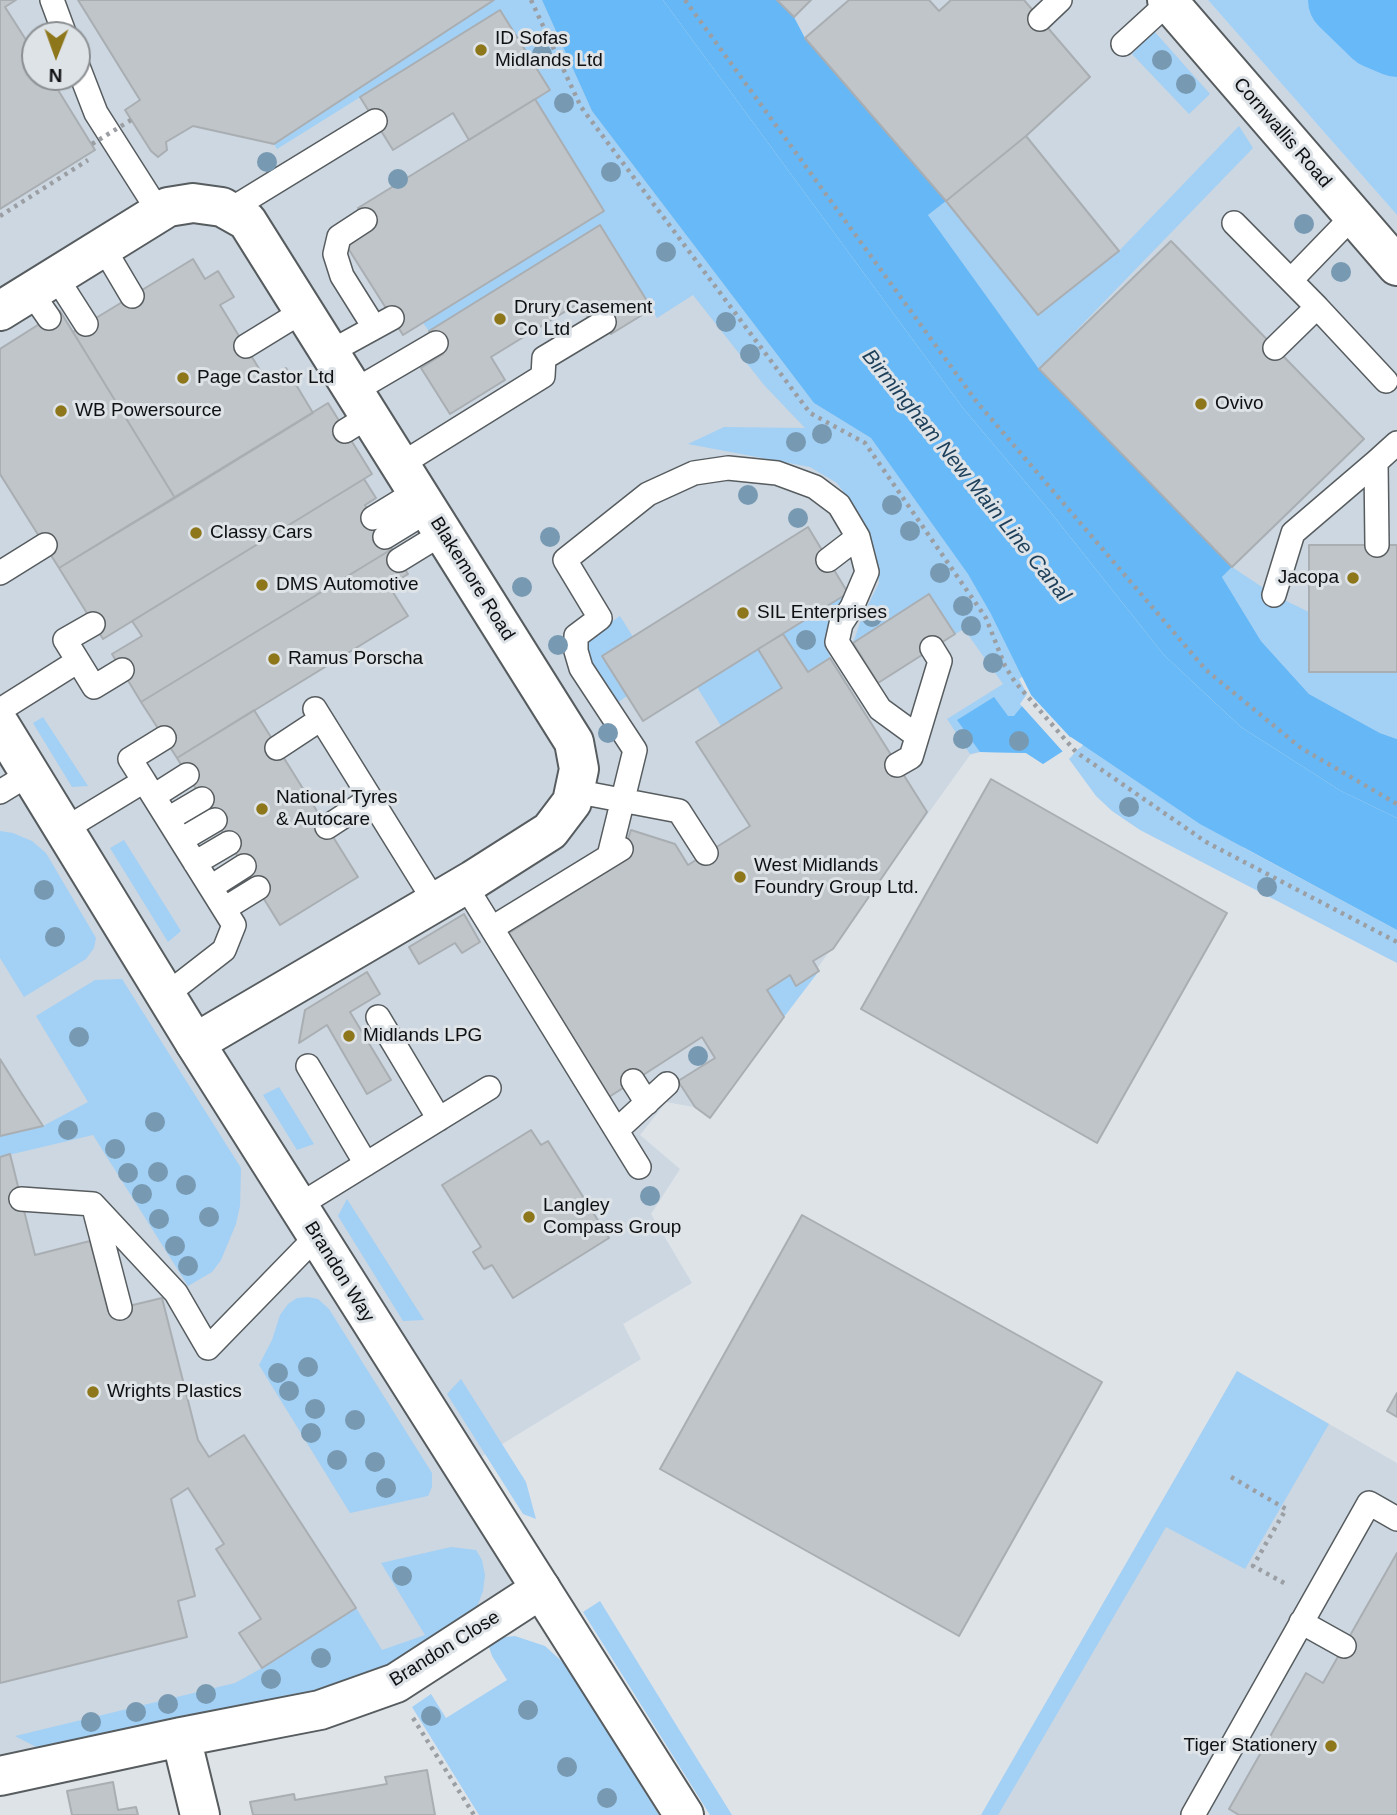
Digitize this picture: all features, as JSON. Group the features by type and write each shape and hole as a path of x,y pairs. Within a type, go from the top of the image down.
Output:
{"street":[{"name":"Cornwallis Road","path":"1168,1 1397,266"},
{"name":"Blakemore Road","path":"34,299 103,247 168,207 193,203 222,207 247,221 330,352 356,413 422,500 574,742 579,769 572,802 550,831 450,894 195,1043"},
{"name":"Brandon Way","path":"0,724 15,782 65,829 195,1043 684,1815"},
{"name":"Brandon Close","path":"1,1771 320,1710 396,1683 541,1589"},
{"path":"181,1737 200,1815"}],"lane":[{"path":"52,0 60,21"},
{"path":"1040,19 1060,0"},
{"path":"1123,44 1168,1"},
{"path":"87,91 96,113 159,212"},
{"path":"228,211 375,121"},
{"path":"1292,279 1353,216"},
{"path":"330,352 383,323 342,276 335,254 339,237 365,220"},
{"path":"1234,223 1292,279 1387,381"},
{"path":"103,247 132,296"},
{"path":"34,299 86,324"},
{"path":"1275,348 1317,307"},
{"path":"246,346 303,311"},
{"path":"379,527 422,500 542,376 544,358 604,322"},
{"path":"356,413 436,343"},
{"path":"1274,595 1293,533 1397,443"},
{"path":"1376,462 1377,545"},
{"path":"492,928 617,851 622,801 635,750 582,668 576,651 576,636 600,618 565,560 648,494 694,473 728,468 777,473 815,487 839,505 858,537 867,572 852,607 841,624 836,642 865,701 917,736"},
{"path":"399,560 422,500"},
{"path":"828,560 858,537"},
{"path":"0,573 45,545"},
{"path":"93,624 65,640 94,687 122,670"},
{"path":"897,765 911,757 940,661 932,648"},
{"path":"0,710 78,661"},
{"path":"277,748 318,714 370,799 450,894 492,928 595,1086 639,1167"},
{"path":"164,738 130,759 234,925 224,950 166,995"},
{"path":"65,829 149,789 187,775"},
{"path":"574,791 679,811 706,853"},
{"path":"168,820 202,799"},
{"path":"327,827 370,799"},
{"path":"181,840 215,820"},
{"path":"195,863 229,843"},
{"path":"211,887 244,866"},
{"path":"224,909 258,888"},
{"path":"378,1017 439,1119"},
{"path":"308,1066 366,1164"},
{"path":"633,1082 647,1103"},
{"path":"617,1130 667,1084"},
{"path":"22,1199 93,1204 176,1293 208,1348 307,1221 366,1164 489,1088"},
{"path":"93,1204 120,1308"},
{"path":"1193,1815 1368,1503 1397,1519"},
{"path":"1301,1622 1344,1646"}],"path":[{"path":"531,0 581,107 810,413 865,443 986,618 1005,666 1015,682 1076,752 1206,842 1397,942"},
{"path":"685,0 976,401 1206,670 1301,748 1397,804"},
{"path":"92,144 131,120"},
{"path":"0,216 116,143"},
{"path":"1231,1477 1286,1509 1253,1566 1314,1600"},
{"path":"396,1683 404,1703 474,1815"}],"shaded area":[{"path":"0,0 615,0 1076,617 1020,730 970,755 710,1118 694,1107 666,1102 640,1135 680,1169 651,1214 692,1283 623,1324 641,1359 463,1468 541,1589 396,1683 0,1776"},
{"path":"494,0 542,0 592,111 814,403 871,438 968,573 991,613 1244,848 1397,930 1397,963 1140,830 1112,811 1096,796 1069,759 1082,745 1071,737 1058,745 1063,751 1043,764 1026,753 970,754 947,719 1003,684 964,629 955,634 929,594 853,643 879,583 876,554 861,516 837,483 810,467 688,444 724,427 805,428 764,385 693,295 657,318 600,225 429,331 423,323 604,211 535,99 550,89 500,10 277,149 274,144"},
{"path":"663,0 777,0 794,17 805,38 946,201 928,215 1039,369 1232,567 1222,577 1261,641 1309,694 1380,733 1397,739 1397,818 1341,791 1241,727 1164,655 1048,509 963,408"},
{"path":"777,0 1208,0 1397,215 1397,739 1309,694 1231,567 1039,369 928,215 805,38 794,17"},
{"path":"1208,0 1345,0 1378,32 1397,40 1397,215"},
{"path":"1345,0 1397,0 1397,40 1378,32"},
{"path":"1154,31 1210,94 1189,114 1132,54"},
{"path":"1239,126 1253,148 1039,369 928,215 946,201 1038,315 1119,251"},
{"path":"1232,567 1274,595 1309,612 1309,672 1397,672 1397,739 1380,733 1309,694 1261,641 1222,577"},
{"path":"848,593 827,638 830,658 808,672 783,634"},
{"path":"620,616 633,637 602,656 627,696 617,703 590,665 587,651 590,637"},
{"path":"758,649 782,688 721,726 697,687"},
{"path":"43,717 88,786 72,787 33,723"},
{"path":"0,831 32,841 46,853 96,938 94,948 86,959 24,997 0,958"},
{"path":"124,840 181,931 168,942 110,848"},
{"path":"819,971 784,1017 767,990 790,975 797,985"},
{"path":"122,979 241,1168 240,1206 236,1224 221,1260 212,1272 188,1286 93,1135 0,1157 0,1136 43,1126 88,1102 36,1016 95,980"},
{"path":"279,1087 314,1144 297,1150 263,1095"},
{"path":"347,1199 424,1320 403,1321 338,1216"},
{"path":"297,1298 318,1299 329,1309 432,1473 432,1487 428,1496 350,1513 259,1365 272,1340 280,1315 288,1304"},
{"path":"1237,1371 1397,1463 1397,1815 981,1815"},
{"path":"1237,1371 1329,1424 1245,1569 1166,1527 998,1815 981,1815"},
{"path":"461,1379 526,1482 536,1519 523,1514 447,1394"},
{"path":"451,1547 476,1550 482,1560 485,1575 477,1607 463,1623 390,1668 307,1700 38,1748 15,1736 235,1683 356,1608 382,1650 425,1635 381,1563"},
{"path":"600,1601 732,1815 710,1815 583,1612"},
{"path":"515,1636 545,1646 567,1666 659,1815 479,1815 412,1707 431,1694 446,1718 507,1680 488,1644"}],"water":[{"name":"Birmingham New Main Line Canal","path":"542,0 663,0 963,408 1048,509 1164,655 1241,727 1341,791 1397,818 1397,930 1200,824 1071,737 1058,745 1063,751 1043,764 1026,753 980,752 957,720 994,697 1008,716 1014,716 1031,695 968,574 871,438 814,403 592,111"}],"pier":[{"path":"1022,677 1031,695 1070,737 1083,745 1080,748 1070,741 1063,746 1065,754 1020,704 1027,694 1019,679"}],"building":[{"path":"0,0 16,0 5,7 21,32 21,91 59,91 95,150 0,209"},
{"path":"78,0 494,0 274,144 193,126 166,142 167,150 158,157 151,151 125,110 140,100"},
{"path":"777,0 811,0 794,17"},
{"path":"849,0 929,0 939,11 951,0 1024,0 1090,77 1026,136 946,201 805,38"},
{"name":"ID Sofas Midlands Ltd","path":"500,10 550,90 469,140 453,113 393,150 360,97"},
{"path":"535,99 604,211 403,335 346,245 371,230 358,208"},
{"path":"1026,136 1119,251 1038,315 946,201"},
{"name":"Drury Casement Co Ltd","path":"600,225 652,309 611,334 596,310 587,316 579,303 491,357 505,380 450,414 421,368 443,354 429,331"},
{"name":"Ovivo","path":"1171,241 1364,439 1232,567 1039,369"},
{"name":"Page Castor Ltd","path":"193,259 205,279 218,271 234,297 220,305 266,380 286,368 313,413 175,498 73,332"},
{"name":"WB Powersource","path":"60,311 175,498 59,568 0,474 0,349"},
{"name":"Classy Cars","path":"328,403 372,474 103,639 59,568"},
{"name":"DMS Automotive","path":"364,479 376,498 365,505 392,549 141,702 112,654 142,636 132,621"},
{"name":"SIL Enterprises","path":"808,527 848,593 643,721 602,656"},
{"name":"Jacopa","path":"1309,545 1397,545 1397,672 1309,672"},
{"name":"Ramus Porscha","path":"392,549 408,574 389,586 408,616 177,758 141,702"},
{"path":"929,594 955,634 878,683 853,643"},
{"name":"West Midlands Foundry Group Ltd.","path":"783,634 808,672 830,658 927,812 833,949 813,961 819,971 796,986 790,975 767,990 784,1017 710,1118 695,1107 678,1081 715,1058 702,1037 609,1097 506,935 620,863 631,830 675,844 688,865 750,826 696,742 782,688 758,649"},
{"name":"National Tyres & Autocare","path":"254,710 358,877 280,925 177,758"},
{"path":"991,779 1227,913 1097,1143 861,1009"},
{"path":"464,914 480,942 462,953 455,943 419,964 409,947"},
{"name":"Midlands LPG","path":"367,972 380,994 350,1012 391,1080 367,1094 327,1025 299,1043 305,1010"},
{"path":"0,1059 22,1094 43,1126 0,1136"},
{"name":"Langley Compass Group","path":"531,1130 541,1145 548,1141 609,1238 513,1298 492,1265 484,1269 473,1252 481,1247 442,1185"},
{"name":"Wrights Plastics","path":"10,1154 35,1255 90,1241 108,1311 162,1298 198,1440 209,1457 244,1435 356,1608 262,1668 239,1633 261,1619 216,1549 224,1544 188,1488 171,1499 195,1596 178,1601 187,1637 0,1683 0,1157"},
{"path":"802,1215 1102,1382 959,1636 660,1469"},
{"path":"1397,1393 1397,1417 1387,1411"},
{"name":"Tiger Stationery","path":"1397,1553 1397,1815 1239,1815 1229,1809 1306,1673 1323,1683"},
{"path":"427,1770 435,1815 253,1815 250,1802 294,1794 295,1800 387,1784 385,1777"},
{"path":"113,1782 118,1810 136,1807 138,1815 72,1815 67,1791"}],"waterway":[{"path":"1345,0 1378,32 1397,40"}],"place":[{"name":"ID Sofas Midlands Ltd","path":"481,50"},
{"name":"Drury Casement Co Ltd","path":"500,319"},
{"name":"Page Castor Ltd","path":"183,378"},
{"name":"Ovivo","path":"1201,404"},
{"name":"WB Powersource","path":"61,411"},
{"name":"Classy Cars","path":"196,533"},
{"name":"Jacopa","path":"1353,578"},
{"name":"DMS Automotive","path":"262,585"},
{"name":"SIL Enterprises","path":"743,613"},
{"name":"Ramus Porscha","path":"274,659"},
{"name":"National Tyres & Autocare","path":"262,809"},
{"name":"West Midlands Foundry Group Ltd.","path":"740,877"},
{"name":"Midlands LPG","path":"349,1036"},
{"name":"Langley Compass Group","path":"529,1217"},
{"name":"Wrights Plastics","path":"93,1392"},
{"name":"Tiger Stationery","path":"1331,1746"}]}
